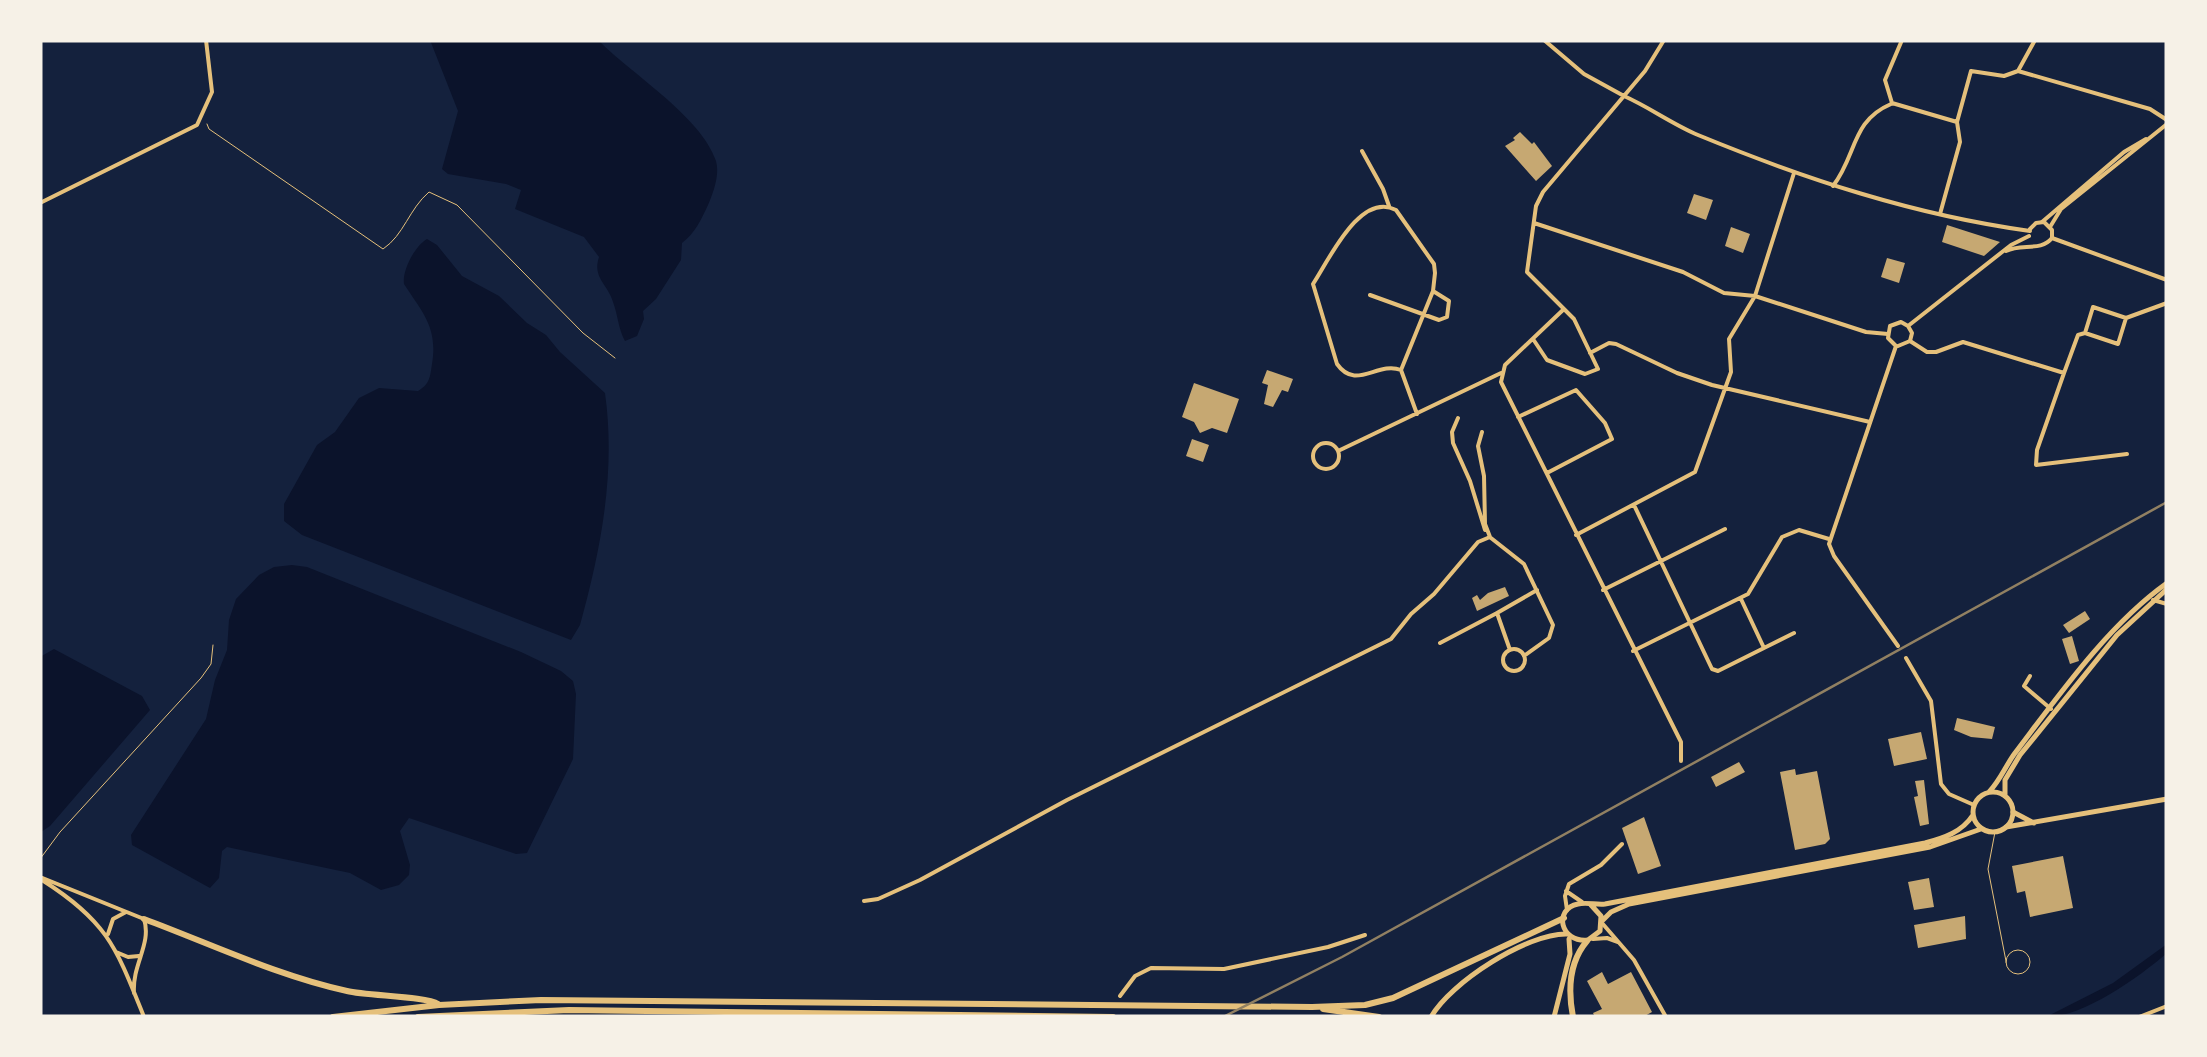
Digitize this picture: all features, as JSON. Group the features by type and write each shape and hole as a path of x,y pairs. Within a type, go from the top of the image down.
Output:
{"highway":[{"path":"332,1017 438,1005 576,1000 1312,1008 1365,1004 1394,998 1565,915"},
{"path":"144,919 337,989 431,1000 438,1005"},
{"path":"1573,1017 1572,972 1580,950 1589,940"},
{"path":"1312,1008 1379,1017"},
{"path":"418,1017 569,1010 1113,1017"},
{"path":"998,1017 1024,1016"}],"main road":[{"path":"2037,824 2013,812 2005,796 2005,780 2116,636 2167,586"},
{"path":"1554,1017 1570,954 1565,915 1575,904 1925,843 1954,833 2124,619 2167,586"},
{"path":"1990,792 2005,796"},
{"path":"1431,1017 1446,996 1472,976 1531,942 1568,935 1577,941 1589,940 1611,912 1629,904 1930,848 1981,829 1995,832 2167,799"},
{"path":"2006,827 2013,812"},
{"path":"1972,815 1981,829"},
{"path":"1588,904 1602,922"}],"street":[{"path":"40,203 189,131 202,117 212,87 206,40"},
{"path":"1544,40 1588,77 1696,134 1834,186 2030,233 2040,246"},
{"path":"1533,339 1547,360 1585,374 1598,368 1574,319 1527,272 1534,223 1543,192 1650,64 1664,40"},
{"path":"1892,103 1885,80 1902,40"},
{"path":"2018,71 2035,40"},
{"path":"1940,214 1960,142 1956,122 1972,71 2004,76 2018,71 2150,108 2167,122 2061,210 2050,227 2052,238"},
{"path":"1834,186 1862,125 1870,115 1892,103 1956,122"},
{"path":"2004,253 2124,152 2155,134"},
{"path":"1362,151 1384,189 1389,206"},
{"path":"1576,535 1695,472 1727,389 1732,366 1729,340 1756,296 1794,173"},
{"path":"1401,370 1391,366 1357,378 1344,374 1337,364 1314,284 1352,224 1381,206 1396,210 1434,264 1433,291 1401,370 1417,414"},
{"path":"2042,222 2050,227"},
{"path":"1534,223 1683,272 1724,294 1756,296 1866,332 1888,334"},
{"path":"2008,227 2014,243"},
{"path":"1908,326 2004,253 2014,247 2040,246 2052,238"},
{"path":"2052,238 2167,280"},
{"path":"1370,294 1440,320 1447,316 1449,301 1433,291"},
{"path":"2085,333 2093,307 2126,318 2167,303"},
{"path":"1338,451 1500,374 1564,308"},
{"path":"2126,318 2118,344 2078,334 2037,450 2036,465 2127,454"},
{"path":"1896,346 1888,334 1890,326 1897,322 1908,326 1912,333 1910,341"},
{"path":"1896,346 1910,341"},
{"path":"1910,341 1926,352 1963,342 2064,372"},
{"path":"1590,353 1609,343 1616,344 1677,373 1727,389 1870,422"},
{"path":"1896,346 1829,539 1834,556 1898,646"},
{"path":"1500,374 1503,388 1681,742 1681,761"},
{"path":"1518,418 1576,390 1604,423 1612,439 1546,474"},
{"path":"1458,418 1452,432 1453,443 1470,481 1478,518 1490,536 1520,560 1553,630 1549,638 1524,656 1522,668 1510,671 1503,660 1510,650"},
{"path":"1482,432 1478,446 1490,536"},
{"path":"1322,444 1330,444 1338,451 1339,460 1330,468 1322,468 1314,459 1314,450 1322,444"},
{"path":"1634,504 1712,669 1718,672 1794,632"},
{"path":"1604,590 1725,530"},
{"path":"1634,651 1740,599 1753,588 1782,536 1800,530 1829,539"},
{"path":"864,901 878,899 937,871 1067,800 1394,636 1478,542 1490,536"},
{"path":"1440,643 1537,590"},
{"path":"1740,599 1764,648"},
{"path":"2153,600 2167,604"},
{"path":"1497,613 1510,650"},
{"path":"1510,650 1520,651 1524,656"},
{"path":"1906,658 1931,701 1940,784 1956,798 1974,804"},
{"path":"2030,676 2024,686 2051,708"},
{"path":"1565,915 1566,892 1572,881 1600,865 1622,844"},
{"path":"40,878 144,919 147,937 134,974 134,994"},
{"path":"40,878 82,907 108,937 144,1017"},
{"path":"1566,892 1588,904"},
{"path":"108,937 112,921 126,912"},
{"path":"1602,922 1634,960 1666,1017"},
{"path":"1120,996 1135,976 1150,968 1224,969 1328,947 1364,934"},
{"path":"1589,940 1606,938 1622,945"},
{"path":"116,952 139,956"},
{"path":"2139,1017 2167,1006"}],"lane":[{"path":"40,859 60,832 205,674 212,660 213,645"},
{"path":"1995,832 1988,869 2006,960 2010,972 2018,974 2026,972 2030,962 2024,952 2017,950 2006,960"}],"path":[{"path":"202,117 210,129 383,249 395,241 420,199 428,192 441,195 457,205 583,333 615,358"}],"water":[{"path":"430,40 598,40 681,112 708,144 717,166 712,195 697,226 682,243 681,260 656,299 643,311 637,336 625,341 611,296 599,276 599,257 584,237 515,209 521,190 448,174 442,169 458,111"},
{"path":"427,239 437,245 462,276 499,296 546,335 605,393 609,452 604,510 588,596 571,640 302,535 284,521 284,504 317,445 335,432 359,398 379,388 418,391 429,380 431,331 404,284 410,259"},
{"path":"274,567 307,567 521,652 573,681 573,759 527,853 516,854 409,818 400,831 409,875 399,885 381,890 350,873 227,847 222,851 219,878 210,888 132,845 131,835 206,719 227,650 229,620 236,599 259,575"},
{"path":"54,649 142,696 150,710 41,832 40,657"},
{"path":"2167,944 2167,953 2110,994 2077,1010 2046,1017 2113,983"}],"building":[{"path":"1520,132 1534,142 1552,166 1536,181 1505,146"},
{"path":"1694,194 1713,200 1706,220 1687,213"},
{"path":"1947,225 2000,242 1984,256 1942,242"},
{"path":"1731,227 1750,234 1743,253 1725,246"},
{"path":"1887,258 1905,263 1899,283 1881,277"},
{"path":"1267,370 1293,379 1288,392 1282,390 1273,407 1264,404 1268,385 1262,383"},
{"path":"1194,383 1239,399 1227,433 1212,428 1200,433 1194,422 1182,417"},
{"path":"1192,439 1209,445 1203,462 1186,456"},
{"path":"1505,587 1509,596 1477,611 1472,598 1477,595 1480,600"},
{"path":"2085,611 2090,619 2069,633 2063,625"},
{"path":"2072,636 2079,661 2070,664 2062,639"},
{"path":"1957,718 1995,727 1992,739 1954,730"},
{"path":"1921,732 1927,759 1894,766 1888,739"},
{"path":"1739,762 1745,772 1716,787 1711,777"},
{"path":"1795,769 1796,775 1817,771 1830,839 1825,844 1795,850 1780,772"},
{"path":"1924,780 1929,824 1920,826 1915,781"},
{"path":"1644,817 1661,866 1638,874 1622,828"},
{"path":"2063,856 2073,908 2030,917 2025,891 2017,893 2012,866"},
{"path":"1929,878 1934,907 1914,910 1908,882"},
{"path":"1965,916 1966,939 1918,948 1914,925"},
{"path":"1602,972 1608,984 1631,972 1652,1012 1643,1017 1595,1017 1593,1013 1602,1009 1587,981"}],"railway":[{"path":"1223,1017 1342,957 2167,502"}]}
